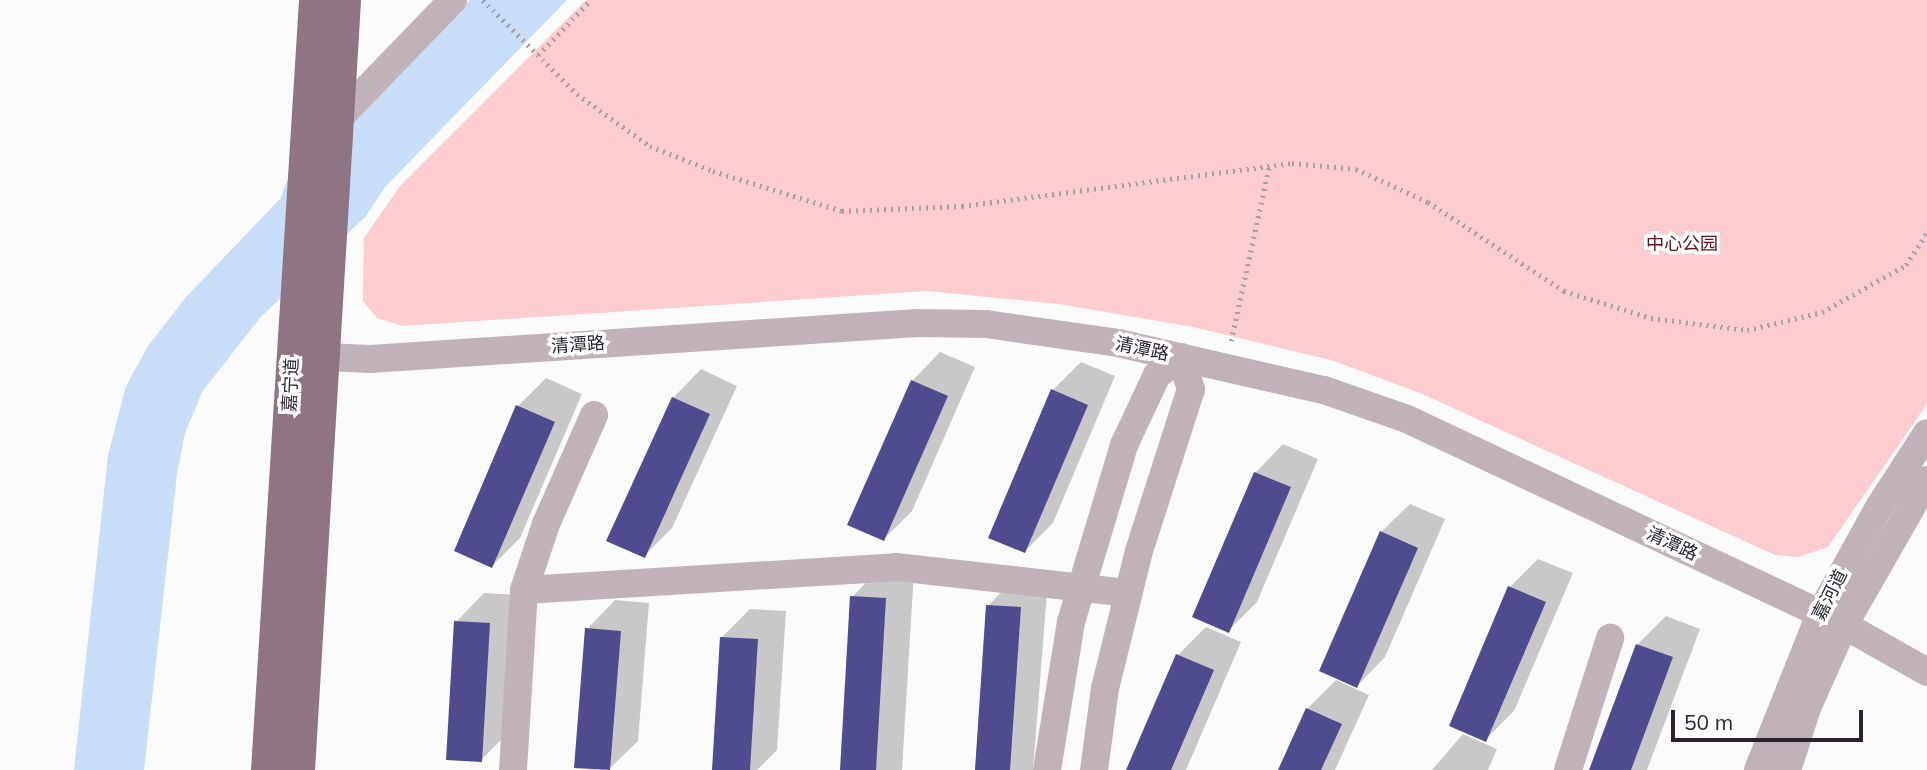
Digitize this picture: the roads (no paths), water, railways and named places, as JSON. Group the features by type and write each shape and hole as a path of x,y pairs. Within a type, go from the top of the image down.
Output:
{"main road":[{"name":"嘉宁道","path":"296,770 308,357 297,299 317,0"},
{"name":"嘉宁道","path":"269,770 308,357 328,275 342,0"}],"street":[{"path":"335,122 453,0"},
{"name":"清潭路","path":"308,357 370,359 918,323 986,324 1181,357 1324,390 1407,419 1832,619 1927,672"},
{"path":"1048,770 1071,622 1124,445 1157,375 1181,357 1191,389 1129,593 1105,688 1094,770"},
{"path":"513,770 524,590 546,524 594,415"},
{"name":"嘉河道","path":"1758,770 1832,619 1879,507 1927,433"},
{"name":"嘉河道","path":"1787,770 1832,619 1927,480"},
{"path":"524,590 896,567 1129,593"},
{"path":"1568,770 1610,638"}],"water":[{"path":"470,0 567,0 385,187 366,216 260,318 202,392 185,433 177,474 144,770 74,770 108,455 126,386 148,346 186,297 280,199 287,181"}],"park label":[{"name":"中心公园","path":"1682,244"}]}
